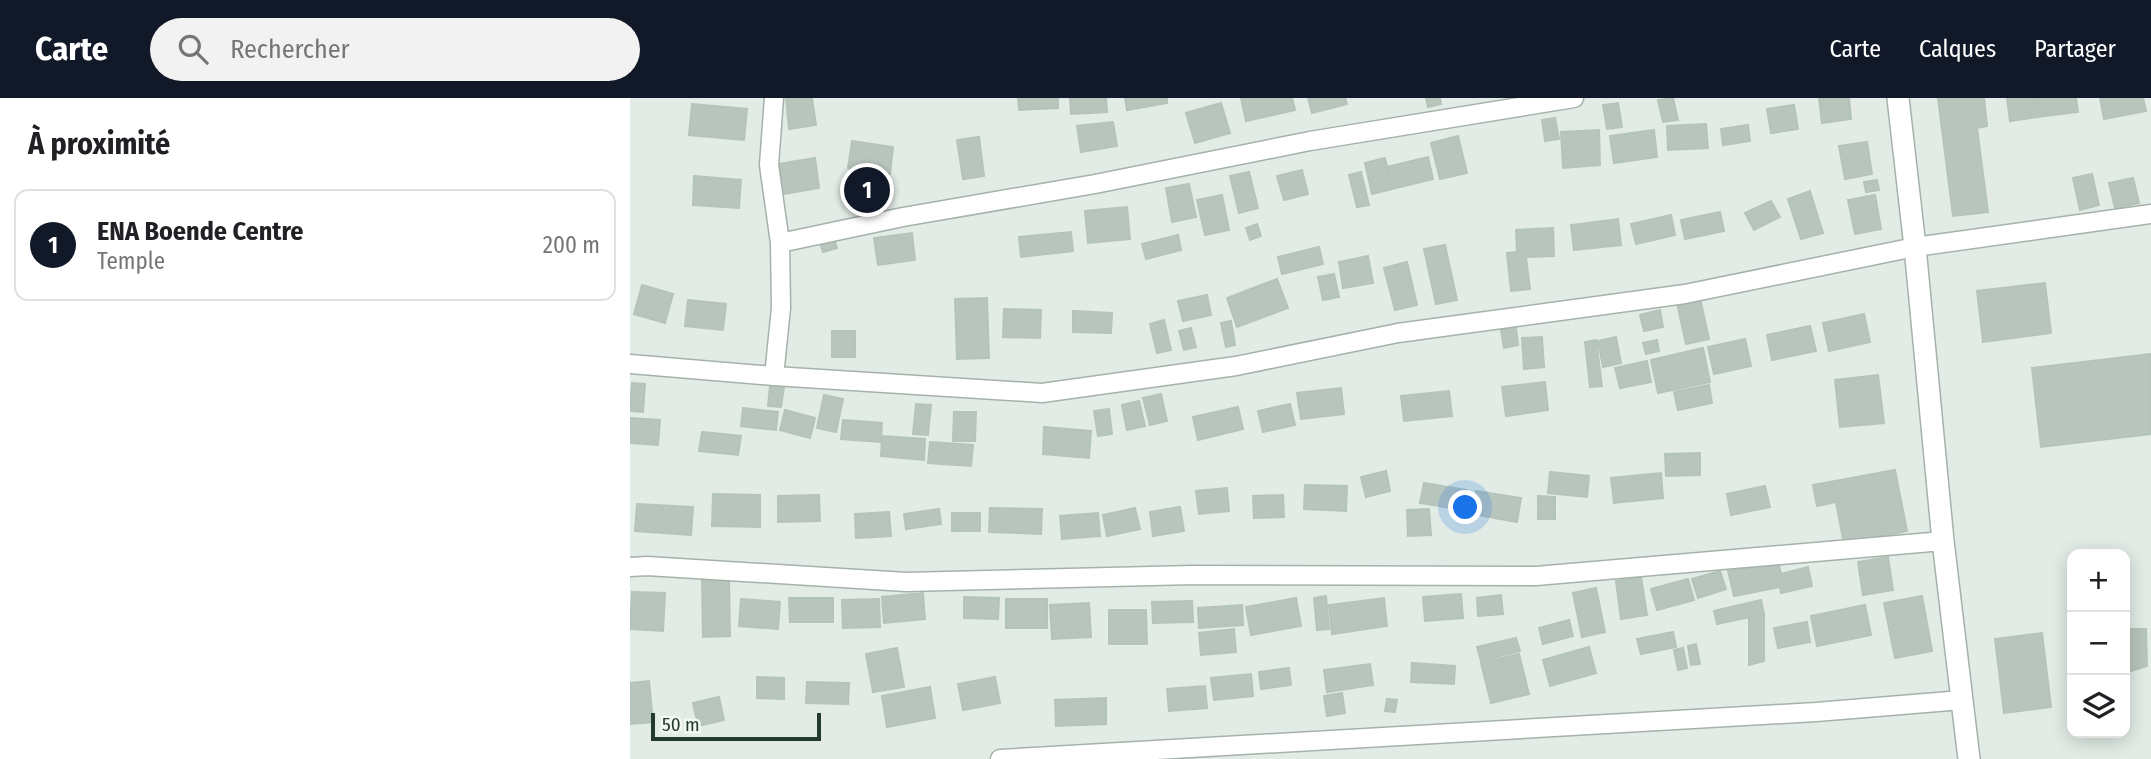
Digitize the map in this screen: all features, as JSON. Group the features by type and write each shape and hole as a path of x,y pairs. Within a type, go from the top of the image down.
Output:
{"street":[{"path":"774,98 769,165 780,243 781,308 774,376"},
{"path":"780,243 903,217 1095,184 1310,142 1574,98"},
{"path":"1898,98 1943,541 1969,759"},
{"path":"630,364 1042,393 1236,366 1398,333 1685,295 1915,247 2151,214"},
{"path":"630,567 906,582 1193,575 1536,576 1943,541"},
{"path":"1000,759 1816,712 1962,700"}],"building":[{"path":"786,98 812,98 816,125 789,129"},
{"path":"1018,98 1058,98 1058,108 1019,110"},
{"path":"1070,98 1106,98 1107,112 1071,114"},
{"path":"1125,98 1167,98 1167,103 1127,110"},
{"path":"1241,98 1292,98 1295,110 1246,121"},
{"path":"1308,98 1345,98 1347,104 1312,113"},
{"path":"1426,98 1440,98 1441,104 1428,107"},
{"path":"1673,98 1678,120 1663,122 1658,100"},
{"path":"1819,98 1849,98 1851,119 1822,123"},
{"path":"1938,98 1984,98 1987,126 1977,128 1988,212 1953,216"},
{"path":"2007,98 2035,98 2038,117 2010,121"},
{"path":"2035,98 2076,98 2078,112 2038,117"},
{"path":"2100,98 2143,98 2146,111 2104,119"},
{"path":"1221,103 1230,133 1195,143 1186,113"},
{"path":"1618,103 1622,127 1607,129 1603,105"},
{"path":"692,104 747,109 744,140 689,135"},
{"path":"1794,105 1798,129 1771,133 1767,109"},
{"path":"1555,118 1559,139 1545,141 1542,120"},
{"path":"1113,122 1117,146 1081,152 1077,126"},
{"path":"1706,124 1708,148 1668,150 1667,126"},
{"path":"1748,125 1750,141 1723,145 1721,129"},
{"path":"1599,130 1600,165 1563,168 1561,132"},
{"path":"1654,130 1657,157 1614,163 1610,136"},
{"path":"1458,136 1467,173 1440,179 1431,143"},
{"path":"979,137 984,176 963,179 957,140"},
{"path":"852,141 893,147 890,174 848,168"},
{"path":"1867,142 1872,174 1845,179 1839,146"},
{"path":"1428,157 1433,179 1392,189 1387,167"},
{"path":"815,158 819,188 783,194 778,164"},
{"path":"1385,158 1392,189 1372,194 1365,163"},
{"path":"1302,170 1308,194 1284,200 1277,176"},
{"path":"1249,172 1258,208 1239,213 1230,176"},
{"path":"1361,172 1369,205 1357,207 1349,175"},
{"path":"2092,174 2099,205 2080,210 2073,178"},
{"path":"694,176 741,180 739,208 693,205"},
{"path":"2133,178 2139,203 2115,208 2109,183"},
{"path":"1877,180 1879,190 1866,192 1864,182"},
{"path":"1189,184 1196,217 1172,222 1166,188"},
{"path":"1810,191 1823,233 1801,239 1788,199"},
{"path":"1222,195 1229,230 1205,235 1197,200"},
{"path":"1875,195 1881,229 1855,234 1848,200"},
{"path":"1771,201 1780,217 1754,230 1745,213"},
{"path":"1127,207 1130,239 1088,243 1085,211"},
{"path":"1720,212 1724,231 1685,239 1681,220"},
{"path":"1671,215 1675,235 1636,244 1631,224"},
{"path":"1618,219 1621,245 1574,250 1571,225"},
{"path":"1257,224 1261,236 1250,240 1246,228"},
{"path":"1553,228 1554,256 1526,257 1530,289 1511,291 1507,253 1517,252 1516,230"},
{"path":"1071,232 1073,251 1021,257 1019,237"},
{"path":"912,233 915,260 878,265 874,238"},
{"path":"1178,235 1181,250 1146,259 1142,244"},
{"path":"834,239 837,248 823,252 820,243"},
{"path":"1445,245 1457,300 1436,304 1424,249"},
{"path":"1319,247 1323,264 1282,274 1278,257"},
{"path":"1368,256 1373,283 1343,288 1339,262"},
{"path":"1407,262 1417,305 1395,310 1384,268"},
{"path":"1334,274 1339,297 1323,300 1318,277"},
{"path":"1277,279 1288,308 1237,327 1227,298"},
{"path":"2045,283 2051,333 1983,342 1977,291"},
{"path":"642,285 673,294 665,323 634,314"},
{"path":"1207,295 1211,315 1183,321 1178,301"},
{"path":"987,298 989,358 957,359 955,299"},
{"path":"1700,298 1709,339 1686,344 1677,303"},
{"path":"688,300 726,304 723,330 685,326"},
{"path":"1004,309 1041,310 1040,338 1003,337"},
{"path":"1660,310 1663,327 1644,331 1640,315"},
{"path":"1073,311 1112,313 1111,333 1073,332"},
{"path":"1864,314 1870,342 1829,351 1823,323"},
{"path":"1164,320 1171,350 1157,353 1150,324"},
{"path":"1231,321 1235,345 1226,347 1221,323"},
{"path":"1810,326 1816,351 1772,360 1767,335"},
{"path":"1191,328 1196,347 1184,350 1179,331"},
{"path":"1516,328 1518,345 1504,348 1501,330"},
{"path":"832,331 855,331 855,357 832,357"},
{"path":"1542,337 1544,367 1524,369 1522,338"},
{"path":"1616,337 1621,363 1603,367 1598,341"},
{"path":"1745,339 1751,366 1714,374 1708,347"},
{"path":"1596,340 1602,386 1590,387 1585,342"},
{"path":"1657,340 1659,351 1646,354 1643,343"},
{"path":"1703,348 1710,382 1658,393 1651,360"},
{"path":"2151,354 2151,434 2041,447 2032,368"},
{"path":"1647,361 1651,382 1620,388 1615,368"},
{"path":"1878,375 1884,423 1840,427 1835,380"},
{"path":"1545,382 1548,410 1506,416 1502,387"},
{"path":"632,383 645,384 643,412 630,411"},
{"path":"1709,385 1712,403 1678,410 1674,392"},
{"path":"770,386 784,387 781,407 768,406"},
{"path":"1341,388 1344,414 1301,419 1297,393"},
{"path":"1449,391 1452,416 1404,421 1401,396"},
{"path":"1161,394 1167,421 1150,425 1143,398"},
{"path":"824,395 843,399 836,432 817,428"},
{"path":"1139,401 1145,426 1127,430 1122,405"},
{"path":"916,404 931,405 928,435 913,434"},
{"path":"1290,404 1295,425 1263,432 1258,411"},
{"path":"1238,407 1243,429 1198,440 1193,417"},
{"path":"743,408 778,412 776,430 741,426"},
{"path":"1109,409 1112,434 1098,436 1094,411"},
{"path":"785,410 815,418 810,438 780,430"},
{"path":"954,412 976,412 975,441 953,441"},
{"path":"630,418 660,420 658,445 630,443"},
{"path":"843,420 882,423 881,442 841,439"},
{"path":"1044,427 1091,431 1089,458 1043,454"},
{"path":"702,432 741,436 738,455 699,451"},
{"path":"882,436 925,439 924,460 881,456"},
{"path":"930,442 973,445 971,466 928,463"},
{"path":"1700,453 1700,475 1666,476 1665,454"},
{"path":"1895,470 1907,531 1844,544 1836,502 1817,506 1813,485"},
{"path":"1386,471 1390,491 1366,497 1361,477"},
{"path":"1550,472 1589,476 1587,497 1548,493"},
{"path":"1661,473 1663,498 1614,503 1611,478"},
{"path":"1424,483 1467,490 1464,510 1420,503"},
{"path":"1305,485 1347,486 1346,511 1304,509"},
{"path":"1765,486 1770,507 1731,515 1727,494"},
{"path":"1227,488 1229,511 1199,514 1196,491"},
{"path":"1476,491 1521,498 1517,522 1472,514"},
{"path":"713,494 760,495 760,527 712,526"},
{"path":"819,495 820,521 778,522 778,496"},
{"path":"1283,495 1284,517 1254,518 1253,496"},
{"path":"1538,496 1555,497 1555,519 1538,519"},
{"path":"637,504 693,507 691,535 635,531"},
{"path":"1180,507 1184,531 1153,536 1150,512"},
{"path":"990,508 1042,509 1041,534 989,532"},
{"path":"1135,508 1140,529 1107,536 1103,515"},
{"path":"939,509 941,524 906,529 904,514"},
{"path":"1429,509 1431,535 1408,536 1407,510"},
{"path":"889,512 891,536 856,538 855,514"},
{"path":"952,513 980,513 980,531 952,531"},
{"path":"1098,513 1100,536 1062,539 1060,516"},
{"path":"1888,557 1893,590 1863,595 1858,562"},
{"path":"1778,561 1781,574 1808,567 1812,586 1781,593 1780,587 1734,596 1728,571"},
{"path":"1720,571 1726,589 1698,598 1692,579"},
{"path":"1641,577 1647,615 1621,619 1616,581"},
{"path":"1688,579 1694,600 1657,610 1651,589"},
{"path":"702,580 729,580 730,636 703,637"},
{"path":"1596,588 1605,632 1582,637 1573,593"},
{"path":"632,592 665,593 663,631 630,629"},
{"path":"923,593 925,619 884,623 882,597"},
{"path":"1461,594 1463,618 1425,621 1423,597"},
{"path":"1501,595 1503,614 1478,616 1477,598"},
{"path":"1326,596 1329,629 1317,630 1314,598"},
{"path":"1922,596 1932,651 1895,658 1884,603"},
{"path":"964,597 999,598 998,619 964,618"},
{"path":"789,598 833,598 833,622 790,622"},
{"path":"1296,598 1301,626 1251,635 1246,607"},
{"path":"1384,598 1387,626 1332,634 1329,605"},
{"path":"741,599 780,602 778,629 739,626"},
{"path":"879,599 880,627 843,628 842,600"},
{"path":"1006,599 1047,599 1047,628 1006,628"},
{"path":"1761,600 1764,614 1717,624 1714,611"},
{"path":"1192,601 1193,622 1153,623 1152,602"},
{"path":"1089,603 1091,637 1052,639 1050,605"},
{"path":"1242,605 1243,625 1199,628 1198,608"},
{"path":"1865,605 1871,635 1817,646 1811,616"},
{"path":"1109,610 1146,610 1147,644 1109,644"},
{"path":"1764,614 1764,661 1749,665 1749,617"},
{"path":"1569,620 1573,636 1543,644 1539,628"},
{"path":"1807,622 1810,642 1778,648 1774,628"},
{"path":"1234,629 1236,652 1201,655 1199,633"},
{"path":"2130,629 2146,629 2147,666 2130,671"},
{"path":"1673,632 1676,647 1641,654 1637,639"},
{"path":"2042,633 2051,707 2004,713 1995,639"},
{"path":"1516,638 1520,651 1481,661 1477,647"},
{"path":"1696,644 1700,664 1691,665 1688,646"},
{"path":"1589,647 1596,673 1550,686 1543,660"},
{"path":"897,648 904,687 873,692 866,654"},
{"path":"1683,648 1687,668 1678,670 1674,650"},
{"path":"1519,654 1529,694 1491,703 1481,663"},
{"path":"1412,663 1455,666 1454,684 1411,682"},
{"path":"1370,664 1373,685 1327,692 1324,670"},
{"path":"1289,668 1291,685 1261,689 1259,672"},
{"path":"1251,674 1253,696 1214,700 1211,678"},
{"path":"757,677 784,678 784,699 757,698"},
{"path":"995,677 1000,703 963,710 958,684"},
{"path":"649,681 653,722 630,724 630,683"},
{"path":"807,682 849,683 848,704 806,703"},
{"path":"1205,686 1207,708 1169,711 1167,689"},
{"path":"930,687 935,718 887,727 882,696"},
{"path":"1342,693 1345,713 1327,716 1324,696"},
{"path":"719,697 724,720 698,726 693,703"},
{"path":"1106,698 1106,724 1056,726 1055,700"},
{"path":"1387,699 1397,700 1395,712 1385,711"}],"place":[{"name":"ENA Boende Centre","path":"867,190"}]}
